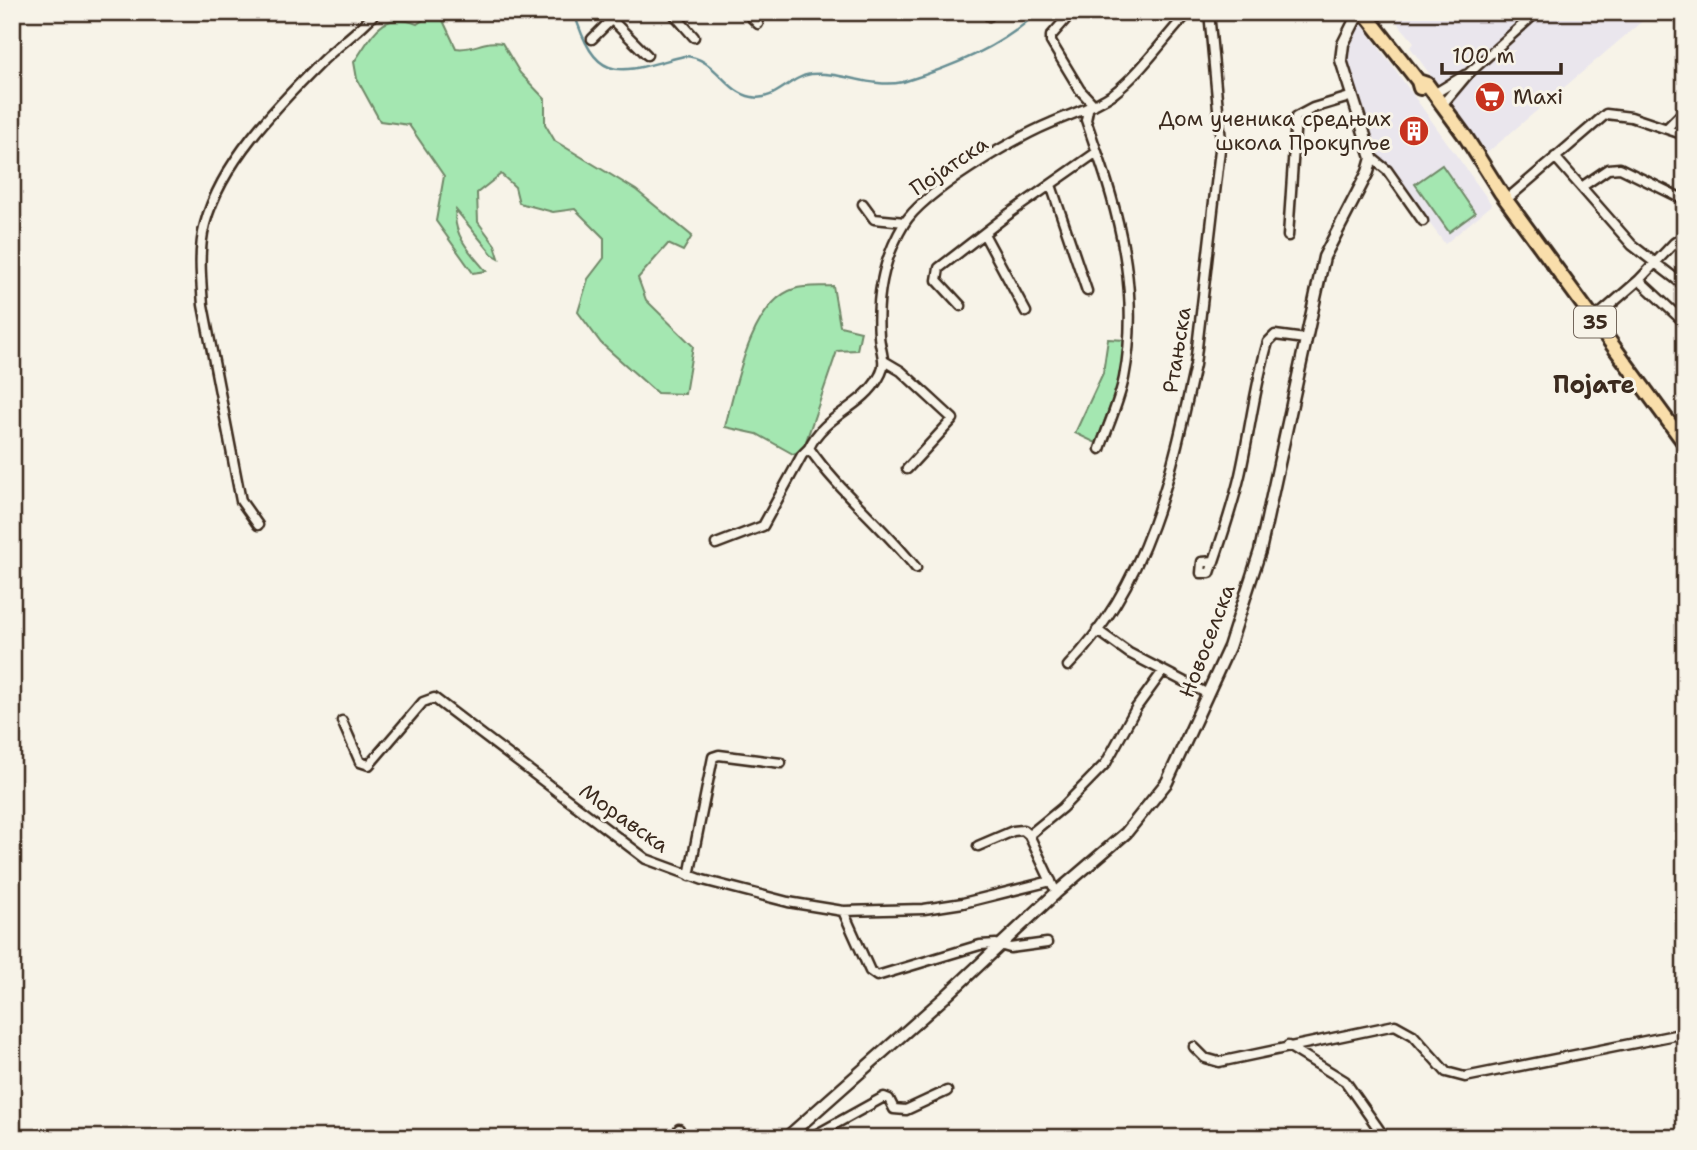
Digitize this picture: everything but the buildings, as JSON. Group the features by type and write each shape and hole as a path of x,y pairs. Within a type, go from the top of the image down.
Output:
{"main road":[{"name":"35","path":"1362,12 1418,81 1421,91 1459,141 1471,150"},
{"name":"35","path":"1418,81 1427,85 1506,200 1685,444"}],"street":[{"path":"258,525 241,501 203,305 200,272 204,226 213,200 231,169 261,130 323,60 341,48 376,12"},
{"path":"592,39 619,12"},
{"path":"672,12 694,37"},
{"path":"746,12 758,24"},
{"path":"1072,12 1051,36 1057,54 1091,107 1086,120 1115,200 1129,291 1130,328 1124,379 1101,449"},
{"name":"Појатска","path":"884,361 879,337 879,295 886,263 905,222 916,208 948,182 1050,123 1091,107 1128,80 1189,12"},
{"name":"Ртањска","path":"1068,666 1129,584 1156,519 1174,462 1195,365 1221,141 1209,12"},
{"path":"1362,12 1340,53 1342,67 1372,158 1387,170 1423,221"},
{"path":"1438,100 1536,12"},
{"path":"611,20 647,55"},
{"path":"1438,100 1468,74"},
{"path":"1287,236 1296,117 1313,107 1353,96"},
{"path":"1667,128 1685,110"},
{"path":"1506,200 1606,114 1614,113 1685,135"},
{"path":"961,306 937,280 936,272 1097,152"},
{"path":"1555,157 1583,186 1604,215 1656,264 1685,286"},
{"name":"Новоселска","path":"786,1138 1126,833 1149,807 1182,753 1229,647 1260,551 1325,257 1368,172 1372,158"},
{"path":"1583,186 1608,169 1620,168 1685,200"},
{"path":"1051,185 1087,291"},
{"path":"863,204 874,219 905,222"},
{"path":"984,234 1027,312"},
{"path":"1593,320 1656,264 1674,243 1680,239 1685,242"},
{"path":"1639,280 1685,323"},
{"path":"1214,561 1234,501 1268,342 1275,335 1305,339"},
{"path":"716,544 763,526 802,455 821,427 871,388 879,377 884,361 901,371 953,419 906,469"},
{"path":"809,448 822,466 889,535 916,568"},
{"path":"1097,630 1114,643 1208,694"},
{"path":"1029,835 1062,808 1106,763 1136,708 1163,671"},
{"name":"Моравска","path":"342,720 360,762 369,765 423,702 433,698 646,859 689,876 788,902 843,911 924,909 963,903 1051,881"},
{"path":"689,876 712,757 719,755 781,763"},
{"path":"978,846 1019,829 1029,835 1056,893"},
{"path":"843,911 870,971 877,976 980,945 1010,948 1046,943"},
{"path":"1194,1047 1205,1058 1219,1062 1395,1025 1413,1035 1446,1072 1465,1077 1685,1033"},
{"path":"1288,1046 1345,1081 1385,1138"},
{"path":"800,1124 808,1138 884,1097 888,1098 894,1109 903,1111 947,1091"}],"shaded area":[{"path":"1388,12 1653,12 1487,153 1410,47 1414,42"},
{"path":"1360,21 1492,205 1445,244 1394,176 1375,157 1346,64 1355,28"}],"green space":[{"path":"422,12 439,12 456,48 502,43 520,73 545,99 545,124 555,141 636,190 692,236 683,251 668,244 638,278 646,300 693,346 685,394 657,393 601,343 578,312 588,279 604,258 604,238 575,209 553,212 519,203 515,187 501,174 477,193 478,222 495,245 499,258 492,254 456,210 455,219 460,235 486,271 473,273 436,221 444,176 409,125 380,121 357,79 354,62 379,28 394,20 417,24 424,19"},
{"path":"1442,165 1475,213 1449,232 1415,184"},
{"path":"833,286 840,326 861,331 857,350 837,351 803,450 793,454 757,434 725,427 747,348 766,311 779,297 794,289"},
{"path":"1108,339 1125,340 1121,378 1096,443 1075,433 1103,373"}],"waterway":[{"path":"574,12 592,53 602,64 628,69 684,56 695,58 712,68 742,94 760,98 811,74 834,75 868,82 903,82 975,55 1009,36 1037,12"}],"place":[{"name":"Maxi","path":"1490,97"},
{"name":"Дом ученика средњих школа Прокупље","path":"1414,131"}],"district":[{"name":"Појате","path":"1594,385"}]}
